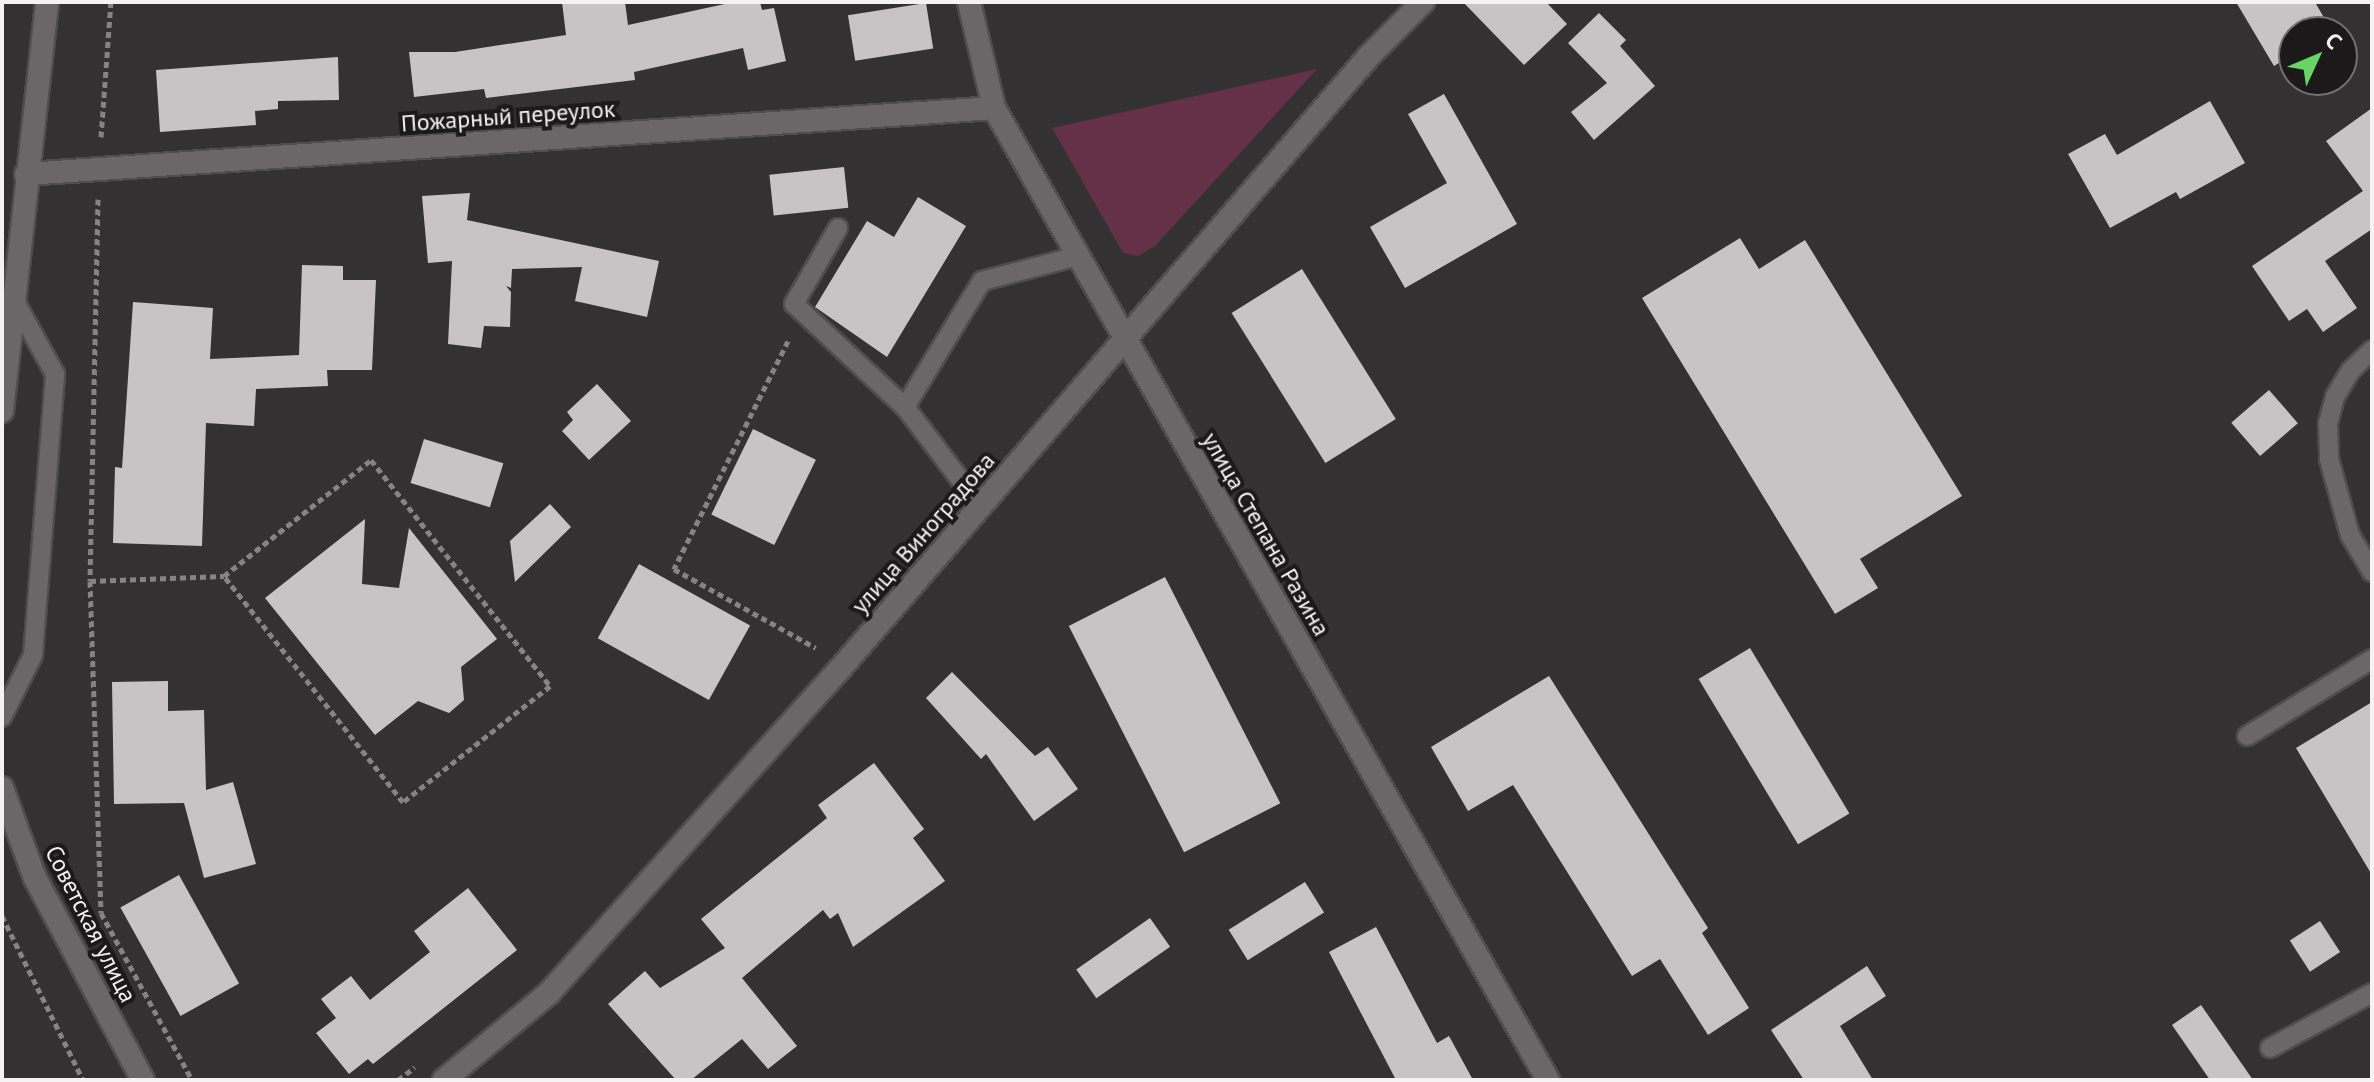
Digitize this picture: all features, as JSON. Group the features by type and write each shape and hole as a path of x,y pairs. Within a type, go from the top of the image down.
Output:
{"street":[{"path":"2,411 47,2"},
{"name":"улица Степана Разина","path":"969,2 994,108 1548,1080"},
{"name":"улица Виноградова","path":"444,1080 549,993 981,507 1370,55 1423,2"},
{"name":"Пожарный переулок","path":"26,174 994,108"},
{"name":"Советская улица","path":"2,788 35,878 143,1080"}],"lane":[{"path":"838,228 794,304 905,407 981,507"},
{"path":"905,407 982,281 1078,256"},
{"path":"2,717 33,655 55,374 13,298"},
{"path":"2372,350 2346,379 2328,424 2329,459 2350,535 2372,572"},
{"path":"2247,736 2372,659"},
{"path":"2270,1048 2372,993"}],"path":[{"path":"111,2 99,170 90,581 101,913 192,1080"},
{"path":"791,336 674,569 819,650"},
{"path":"90,581 224,576 371,460 550,686 403,802 224,576"},
{"path":"2,916 83,1080"}],"shaded area":[{"path":"1317,69 1155,246 1138,256 1123,253 1052,128"}],"building":[{"path":"562,2 625,2 628,25 734,2 760,2 762,10 774,8 786,61 748,70 743,48 634,72 635,80 486,98 484,89 414,97 409,52 455,52 566,35"},
{"path":"1463,2 1546,2 1567,24 1524,65"},
{"path":"2236,2 2315,2 2323,16 2278,16 2278,64 2274,66"},
{"path":"926,3 933,48 855,61 848,15"},
{"path":"1599,13 1626,40 1620,46 1655,86 1594,140 1571,112 1607,83 1568,43"},
{"path":"338,57 339,100 278,101 278,109 255,111 256,125 160,132 156,70"},
{"path":"1444,94 1517,224 1405,288 1370,227 1447,183 1408,114"},
{"path":"2210,101 2245,163 2180,199 2176,192 2110,228 2068,154 2105,134 2117,155"},
{"path":"2372,108 2372,229 2325,261 2357,308 2323,332 2307,309 2289,321 2252,266 2363,191 2326,141"},
{"path":"844,167 848,208 774,216 769,175"},
{"path":"470,193 467,220 659,261 647,317 575,301 582,267 512,269 511,288 506,286 511,292 510,327 484,326 481,348 448,344 452,261 428,263 422,196"},
{"path":"918,197 966,226 887,357 815,307 867,221 894,237"},
{"path":"1740,238 1759,269 1805,240 1962,496 1860,559 1878,588 1835,614 1642,298"},
{"path":"302,265 343,266 343,280 376,280 372,370 327,370 328,386 256,389 254,426 206,423 202,546 113,543 115,467 122,468 133,302 213,308 210,359 299,355"},
{"path":"1302,269 1396,419 1325,463 1232,313"},
{"path":"597,384 631,421 589,460 562,431 573,420 567,412"},
{"path":"2269,390 2298,423 2260,456 2231,423"},
{"path":"753,429 816,460 774,545 711,514"},
{"path":"424,439 503,463 490,507 411,483"},
{"path":"550,504 571,527 515,582 510,541"},
{"path":"365,519 362,584 399,588 409,528 497,639 461,667 464,700 449,713 418,701 375,735 265,598"},
{"path":"639,564 750,626 709,700 598,638"},
{"path":"1165,577 1280,803 1184,852 1069,626"},
{"path":"1750,648 1849,813 1798,844 1699,679"},
{"path":"952,672 1035,756 1048,747 1078,789 1034,821 986,754 981,759 926,698"},
{"path":"1549,676 1708,928 1702,933 1749,1008 1708,1035 1660,959 1632,976 1513,785 1468,811 1431,747"},
{"path":"168,681 168,711 204,710 206,790 233,782 256,864 204,878 184,803 114,804 112,682"},
{"path":"2372,702 2372,875 2296,748"},
{"path":"874,763 924,829 913,838 945,881 853,947 838,913 830,919 823,910 742,978 797,1046 768,1069 742,1039 691,1080 676,1080 608,1004 645,971 660,988 725,948 701,919 827,818 818,805"},
{"path":"179,875 239,983 181,1016 120,907"},
{"path":"1305,882 1324,913 1248,960 1229,930"},
{"path":"468,888 517,950 373,1064 368,1059 349,1074 316,1033 336,1018 321,999 351,976 370,1000 430,952 414,931"},
{"path":"1150,918 1170,947 1096,998 1076,970"},
{"path":"2320,921 2340,952 2310,972 2290,941"},
{"path":"1376,927 1437,1043 1449,1036 1473,1080 1396,1080 1329,952"},
{"path":"1867,966 1886,996 1840,1026 1873,1080 1804,1080 1771,1030"},
{"path":"2201,1005 2253,1080 2210,1080 2172,1025"}]}
